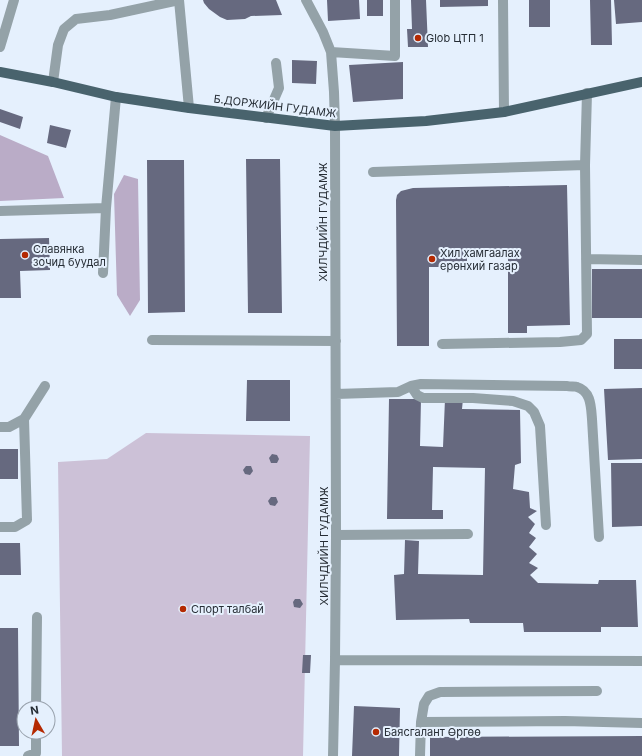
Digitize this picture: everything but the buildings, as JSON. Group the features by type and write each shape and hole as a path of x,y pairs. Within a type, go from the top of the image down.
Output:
{"main road":[{"name":"Б.ДОРЖИЙН ГУДАМЖ","path":"0,72 53,82 116,97 189,108 335,126 426,121 504,112 642,82"}],"street":[{"path":"0,47 14,0"},
{"path":"53,82 58,45 64,29 76,19 110,15 179,0 189,108"},
{"name":"ХИЛЧДИЙН ГУДАМЖ","path":"306,0 323,32 331,52 334,92 336,535 333,756"},
{"path":"331,52 395,56 396,0"},
{"path":"503,0 504,112"},
{"path":"266,118 279,88 276,63"},
{"path":"442,344 560,342 581,340 587,334 585,165 587,93"},
{"path":"103,273 106,208 116,97"},
{"path":"373,172 585,165"},
{"path":"0,211 106,208"},
{"path":"586,259 642,260"},
{"path":"152,340 336,341"},
{"path":"336,394 398,392 411,386 421,384 578,387 583,390 590,402 599,537"},
{"path":"0,427 9,427 24,418 45,386"},
{"path":"411,386 417,395 422,398 473,398 513,401 528,406 534,412 540,426 546,526"},
{"path":"0,527 15,527 27,520 24,418"},
{"path":"336,535 468,534"},
{"path":"36,700 37,617"},
{"path":"335,660 642,661"},
{"path":"420,756 424,704 429,696 440,692 597,691"},
{"path":"422,722 642,723"},
{"path":"28,756 36,753 36,740"}],"shaded area":[{"path":"0,135 48,156 64,198 0,201"},
{"path":"124,175 138,179 140,300 130,316 117,295 114,194"},
{"name":"Спорт талбай","path":"146,433 310,436 303,756 62,756 58,462 107,459"}],"place":[{"name":"Glob ЦТП 1","path":"418,38"},
{"name":"Славянка зочид буудал","path":"25,255"},
{"name":"Хил хамгаалах ерөнхий газар","path":"432,259"},
{"name":"Спорт талбай","path":"183,609"},
{"name":"Баясгалант Өргөө","path":"376,732"}]}
